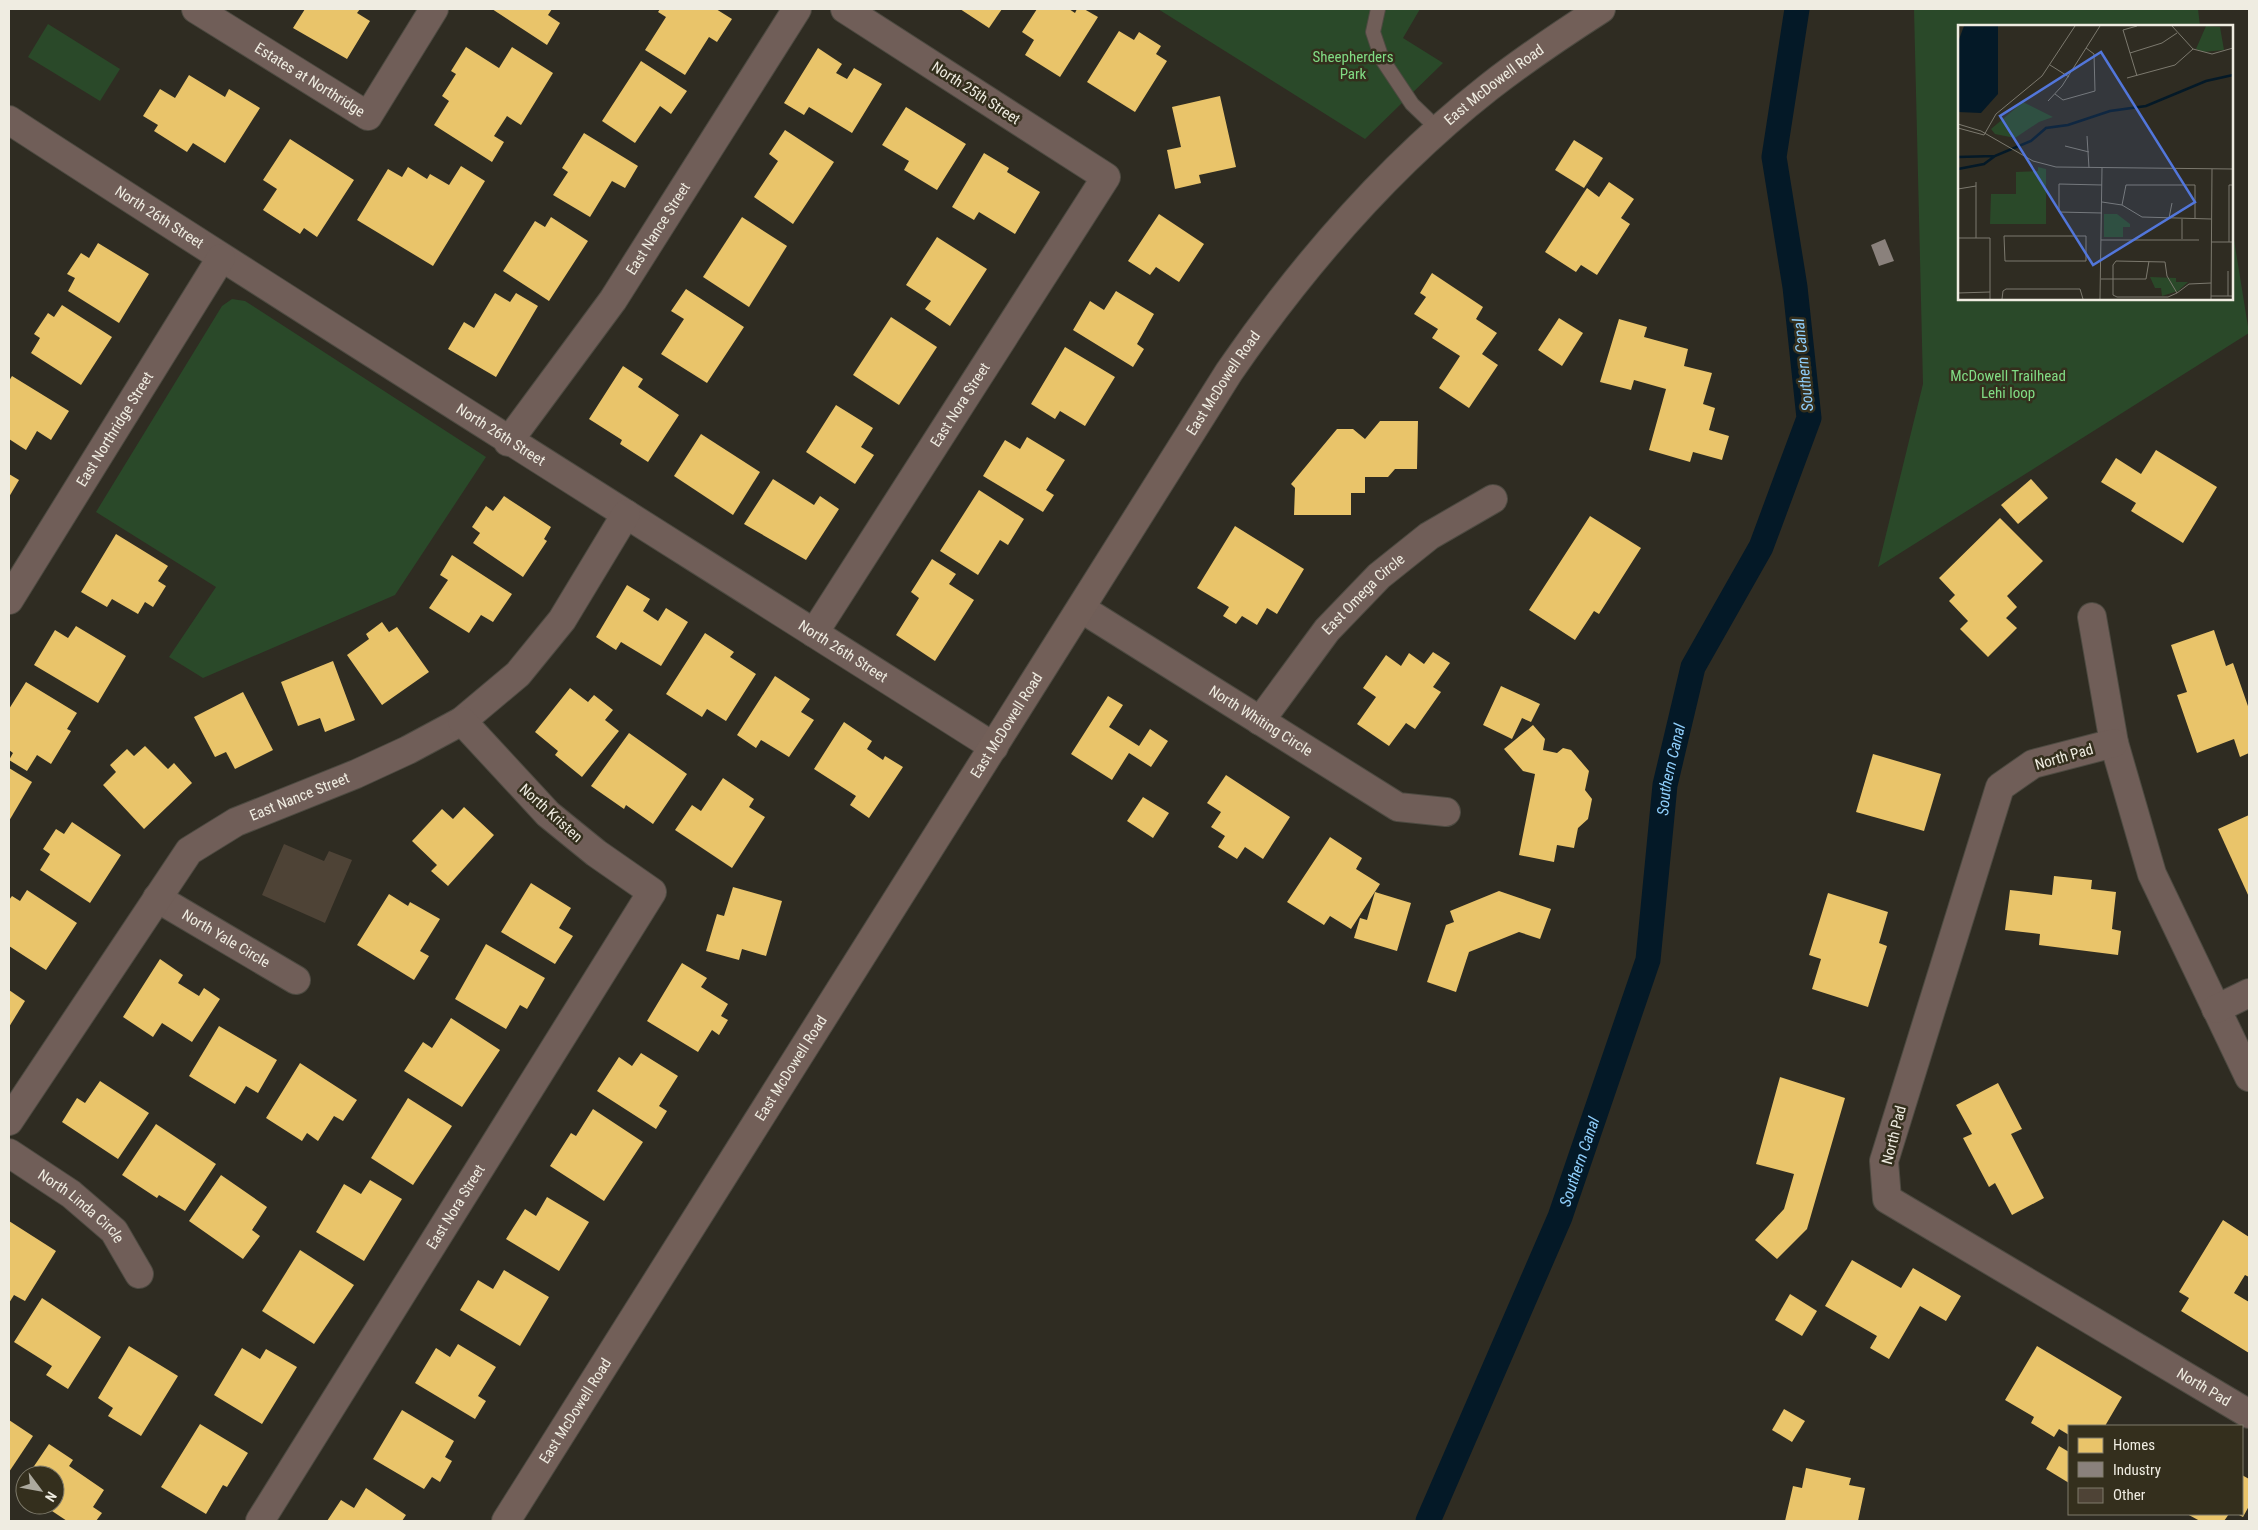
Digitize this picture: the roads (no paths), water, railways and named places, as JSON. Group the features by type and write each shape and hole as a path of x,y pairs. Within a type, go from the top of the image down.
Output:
{"main road":[{"name":"East McDowell Road","path":"506,1521 1082,609 1229,372 1272,311 1361,206 1439,130 1495,83 1545,45 1601,9"}],"street":[{"name":"Estates at Northridge","path":"196,9 368,116 434,9"},
{"name":"East Nance Street","path":"508,442 613,300 797,9"},
{"name":"North 25th Street","path":"845,9 1106,177"},
{"name":"North 26th Street","path":"9,120 508,442 626,514 994,747"},
{"name":"East Nora Street","path":"814,633 1106,177"},
{"name":"East Northridge Street","path":"9,600 221,258"},
{"name":"East Omega Circle","path":"1260,721 1327,630 1380,576 1429,536 1493,499"},
{"name":"East Nance Street","path":"9,1121 189,851 236,822 365,770 408,750 462,721 518,674 562,620 626,514"},
{"name":"North Whiting Circle","path":"1082,609 1398,807 1446,812"},
{"name":"North Pad","path":"2092,617 2114,743 2152,874 2249,1077"},
{"name":"North Kristen","path":"462,721 548,814 596,853 652,892"},
{"name":"North Pad","path":"2114,743 2033,764 2000,788 1884,1160 1887,1200 2249,1414"},
{"name":"East Nora Street","path":"260,1521 652,892"},
{"name":"North Yale Circle","path":"157,898 296,980"},
{"path":"2216,1009 2249,993"},
{"name":"North Linda Circle","path":"9,1154 71,1194 114,1231 139,1274"}],"lane":[{"path":"1378,9 1373,32 1382,59 1412,104 1439,130"}],"waterway":[{"name":"Southern Canal","path":"1428,1521 1560,1217 1648,960 1665,785 1693,667 1761,547 1809,418 1795,287 1774,157 1797,9"}],"park label":[{"name":"Sheepherders Park","path":"1353,66"},
{"name":"McDowell Trailhead Lehi loop","path":"2008,384"}]}
